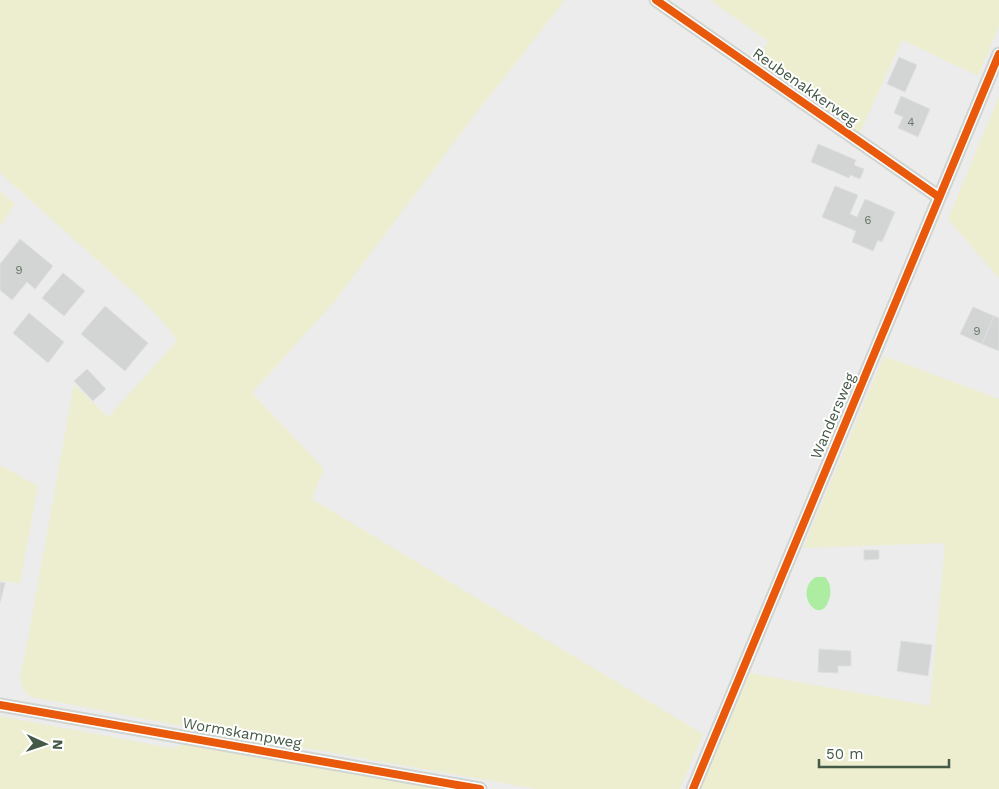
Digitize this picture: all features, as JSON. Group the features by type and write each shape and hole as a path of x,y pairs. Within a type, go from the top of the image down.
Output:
{"street":[{"name":"Reubenakkerweg","path":"656,0 939,197"},
{"name":"Wandersweg","path":"693,789 999,54"},
{"name":"Wormskampweg","path":"0,705 480,789"}],"shaded area":[{"path":"0,0 565,0 474,116 334,302 252,393 324,469 312,499 703,734 680,789 537,789 197,729 31,697 25,691 21,683 21,671 74,384 108,417 177,341 169,329 144,302 0,173"},
{"path":"710,0 999,0 999,27 978,76 902,40 860,133 757,61 768,41"},
{"path":"999,96 999,278 948,219"},
{"path":"0,191 15,204 0,226"},
{"path":"884,356 999,399 999,789 701,789 750,673 930,706 945,543 803,548"},
{"path":"0,465 38,486 20,583 0,581"},
{"path":"816,577 825,577 830,588 830,596 826,606 821,610 815,609 807,599 809,584"},
{"path":"0,716 171,748 189,743 442,789 0,789"}],"building":[{"path":"899,57 917,65 905,92 887,84"},
{"path":"901,96 930,109 918,137 898,128 903,117 894,113"},
{"path":"818,144 856,160 854,165 864,169 860,179 850,175 849,178 811,162"},
{"path":"835,186 858,195 850,214 857,217 865,199 895,212 882,242 878,240 873,251 852,242 856,231 822,217"},
{"path":"20,239 53,266 35,289 27,282 12,300 0,290 0,264"},
{"path":"63,273 85,291 64,316 42,298"},
{"path":"105,306 148,343 125,371 81,334"},
{"path":"973,307 994,316 982,344 960,334"},
{"path":"29,313 64,342 48,363 13,333"},
{"path":"994,316 999,318 999,351 982,344"},
{"path":"87,369 106,389 93,401 74,381"},
{"path":"864,550 879,550 879,559 864,560"},
{"path":"0,582 5,583 0,603"},
{"path":"901,641 932,645 928,676 897,671"},
{"path":"819,649 851,651 851,666 838,666 838,673 818,672"}],"cycle path":[{"path":"656,0 939,197"},
{"path":"693,789 999,54"},
{"path":"0,705 480,789"}]}
